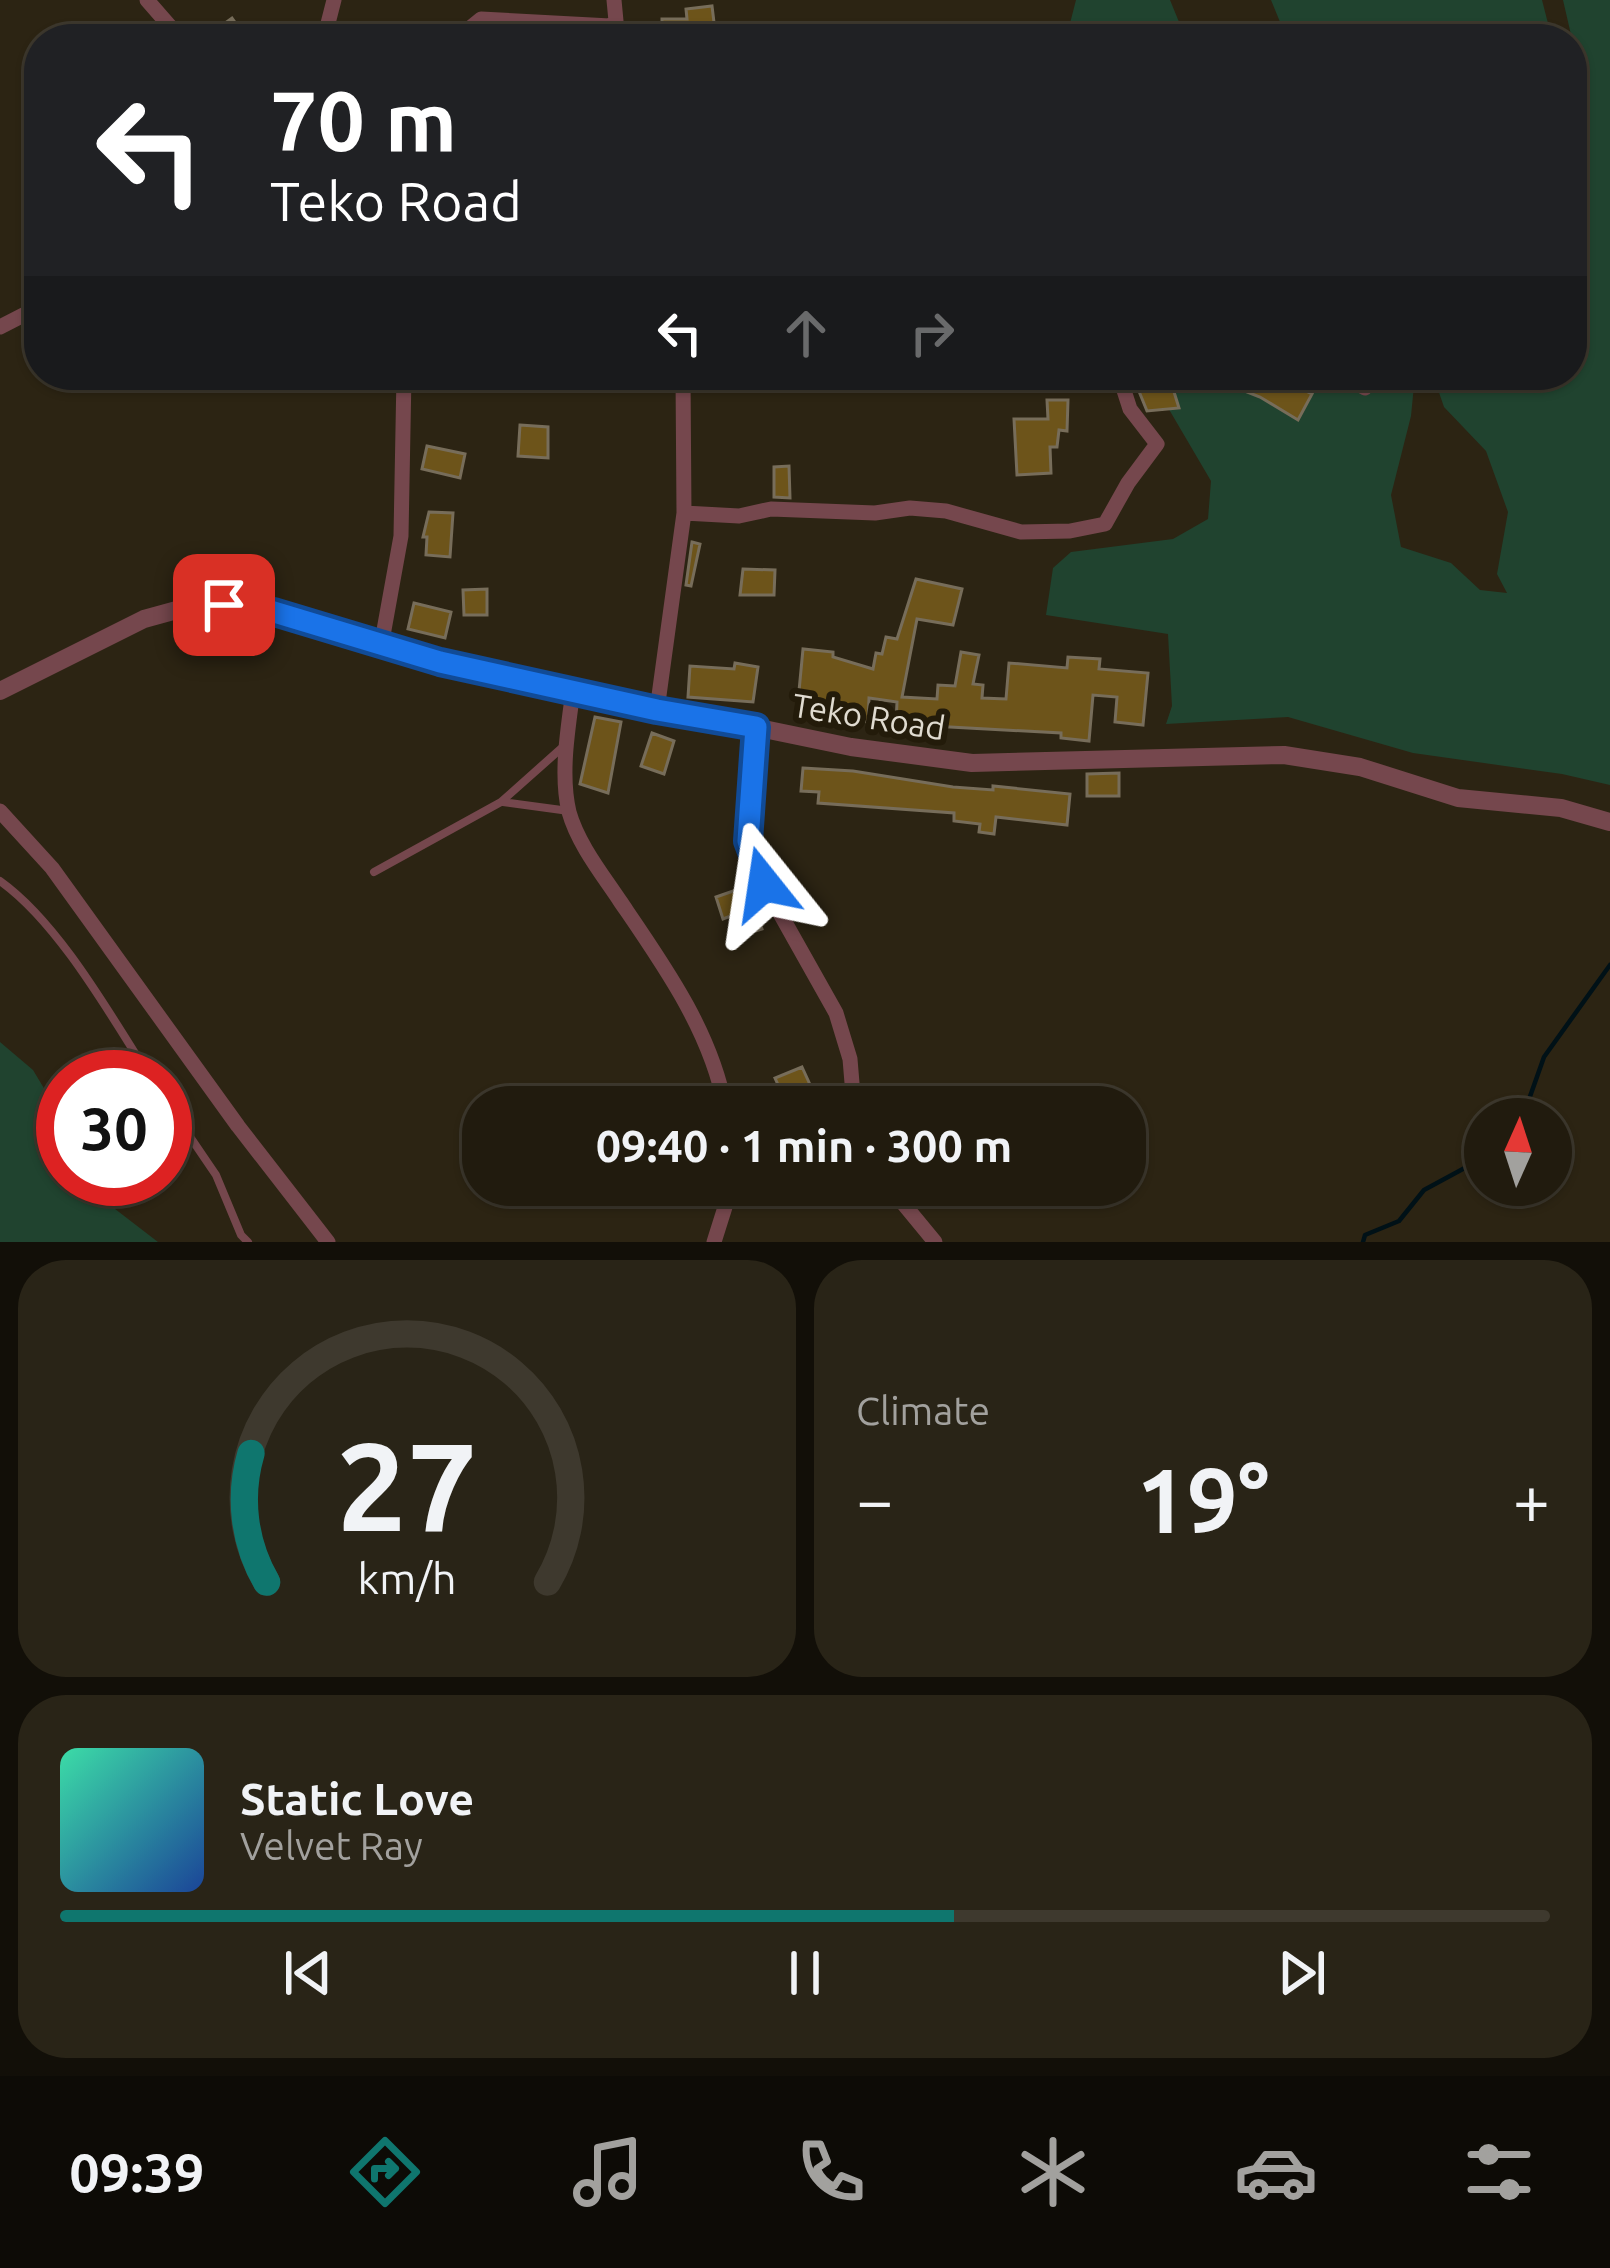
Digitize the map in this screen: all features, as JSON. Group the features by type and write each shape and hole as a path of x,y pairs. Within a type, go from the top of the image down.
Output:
{"street":[{"path":"147,0 168,24"},
{"path":"475,24 482,19 573,24"},
{"path":"382,641 401,536 404,390"},
{"path":"657,710 684,513 683,390"},
{"path":"684,513 740,516 771,509 875,513 910,508 946,511 1021,532 1070,531 1105,524 1157,444 1130,409 1124,390"},
{"name":"Teko Road","path":"0,691 144,619 184,608 224,605 274,612 440,662 851,747 972,763 1284,755 1360,767 1458,798 1561,808 1610,822"},
{"path":"572,691 566,745 569,812 589,854 670,973 719,1072 721,1086"},
{"path":"756,727 748,841 764,884 836,1013 852,1086"},
{"path":"0,812 52,868 328,1242"},
{"path":"714,1242 725,1206"},
{"path":"905,1206 935,1242"}],"lane":[{"path":"374,872 501,802 566,745"},
{"path":"501,802 569,812"},
{"path":"0,881 16,893 87,978 133,1050"},
{"path":"192,1140 216,1175 248,1242"}],"green space":[{"path":"1076,0 1170,0 1180,24 1070,24"},
{"path":"1271,0 1542,0 1548,24 1281,24"},
{"path":"1563,0 1610,0 1610,785 1413,753 1288,717 1166,724 1172,706 1168,634 1046,615 1053,568 1071,552 1173,539 1208,519 1211,481 1162,390 1414,390 1391,495 1401,547 1451,563 1480,590 1507,593 1497,574 1508,512 1486,451 1444,407 1438,390 1587,390 1587,24 1569,24"},
{"path":"0,1042 36,1075 36,1206 111,1206 158,1242 0,1242"}],"building":[{"path":"712,6 714,24 662,24 662,19 687,19 686,9"},
{"path":"1138,390 1173,390 1179,408 1147,411"},
{"path":"1242,390 1312,394 1298,420"},
{"path":"1047,400 1068,400 1067,431 1059,430 1057,447 1050,447 1051,473 1017,475 1014,419 1048,419"},
{"path":"520,425 548,427 548,458 518,456"},
{"path":"427,446 465,454 460,478 422,469"},
{"path":"789,466 790,498 774,497 774,467"},
{"path":"429,512 453,513 450,557 426,555 427,537 423,537"},
{"path":"692,542 700,544 691,586 686,585"},
{"path":"743,569 775,570 774,595 740,595"},
{"path":"916,579 962,589 953,625 917,619 902,697 937,699 938,685 955,686 961,652 979,655 973,684 983,685 982,698 1006,699 1009,663 1067,668 1068,657 1100,659 1099,669 1148,673 1143,725 1115,722 1117,697 1093,695 1089,741 1061,738 1061,733 896,724 897,702 869,698 868,722 797,712 803,649 833,652 833,657 873,669 886,637 897,639"},
{"path":"487,589 487,615 464,615 463,590"},
{"path":"414,603 451,612 445,638 408,629"},
{"path":"735,663 758,667 753,702 688,697 690,666 734,669"},
{"path":"595,717 621,722 608,793 580,784"},
{"path":"652,733 674,741 664,774 641,766"},
{"path":"803,768 953,787 1070,794 1067,825 996,817 994,834 979,832 980,824 954,821 954,813 818,803 819,792 801,791"},
{"path":"1119,773 1119,796 1087,796 1087,774"},
{"path":"742,888 762,929 739,936 733,915 723,919 716,897"},
{"path":"802,1067 811,1086 779,1086 775,1078"}],"waterway":[{"path":"1529,1098 1544,1057 1610,965"},
{"path":"1363,1242 1365,1235 1399,1221 1424,1190 1464,1168"}],"route":[{"path":"224,605 274,612 440,662 756,727 748,841 764,884"}]}
